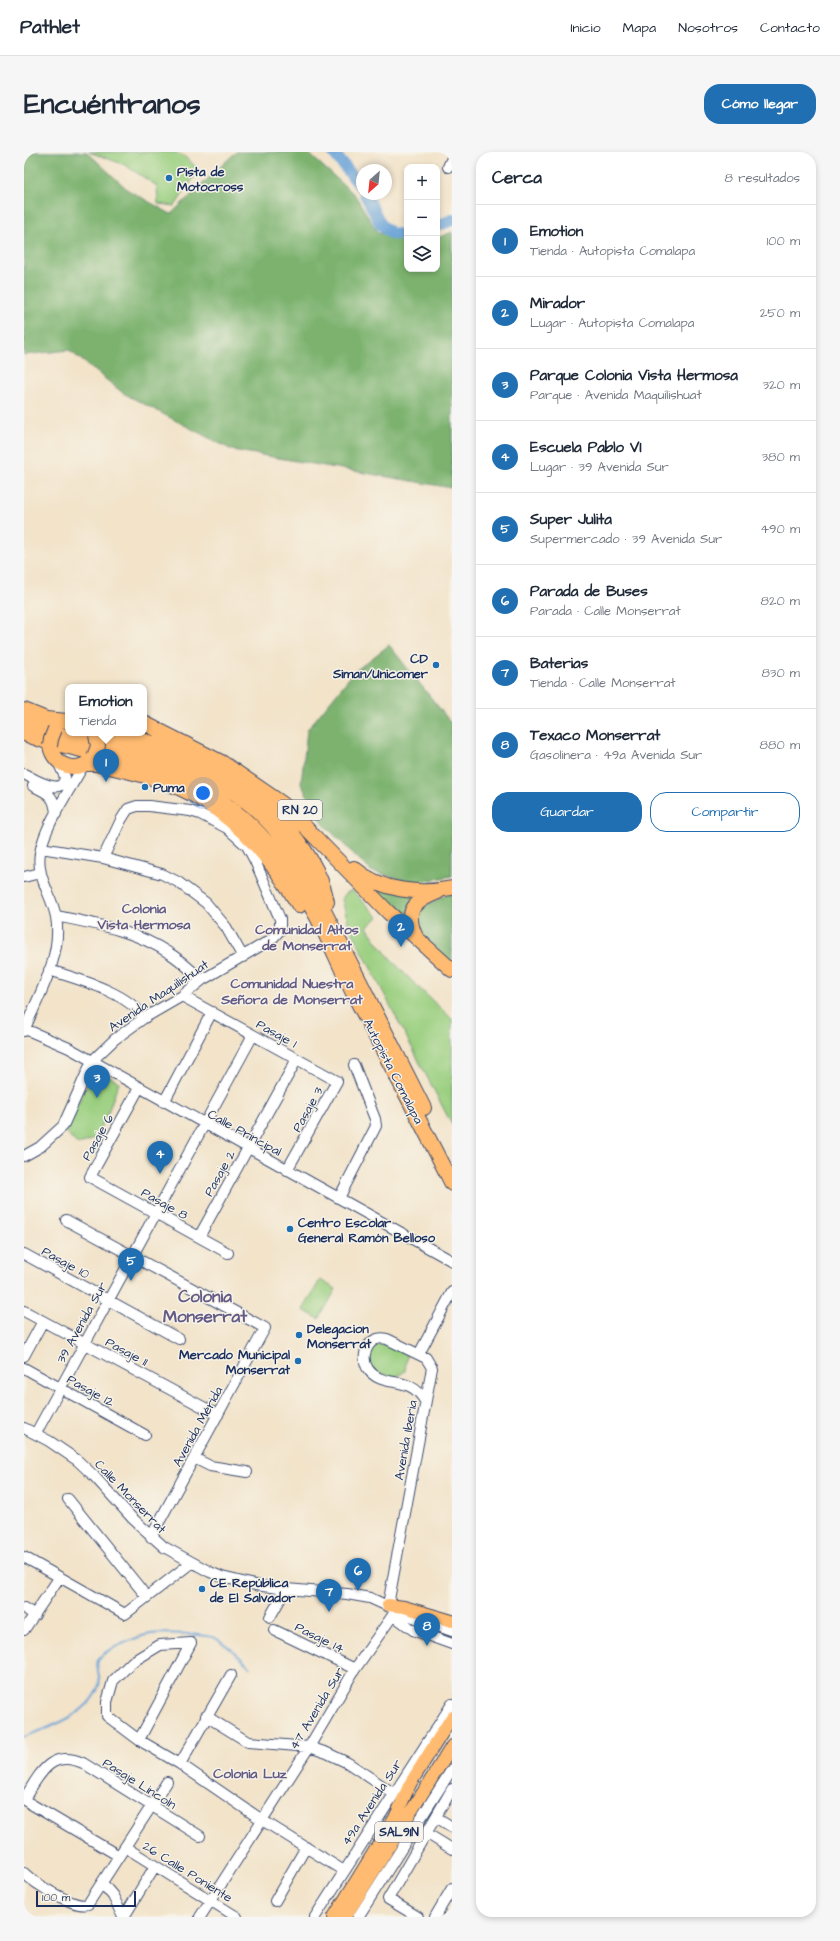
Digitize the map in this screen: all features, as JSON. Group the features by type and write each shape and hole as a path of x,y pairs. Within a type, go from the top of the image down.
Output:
{"highway":[{"path":"24,710 52,720 65,721"},
{"name":"RN 20","path":"147,716 232,759 280,793 299,810 349,862 368,878 398,889 449,889"},
{"name":"Autopista Comalapa","path":"24,722 65,735"},
{"path":"54,755 51,739 55,729 65,723"},
{"name":"RN 20","path":"147,725 223,763 283,804 418,940 452,970"},
{"name":"Autopista Comalapa","path":"24,734 44,741 156,768 204,788 232,807 251,824 270,844 290,871 317,918 346,979 452,1184"},
{"name":"Autopista Comalapa","path":"68,736 158,757 194,771 223,787 247,804 270,825 306,875 330,918 452,1164"},
{"path":"87,762 98,746 96,736"},
{"path":"126,736 159,744 200,761 251,794 274,814 312,862 320,876 330,918"},
{"path":"24,744 54,755 68,767 87,762 165,782 212,808 239,828 256,844 275,868 321,943 346,979"},
{"path":"418,940 410,922 413,908 424,898 449,889"}],"main road":[{"path":"390,1610 404,1607 452,1621"},
{"name":"49a Avenida Sur","path":"334,1917 395,1818 405,1793 452,1717"},
{"path":"395,1818 452,1730"},
{"name":"SAL91N","path":"345,1917 452,1746"}],"street":[{"path":"24,774 46,785 58,786 63,783 65,777 54,755"},
{"path":"24,1030 49,970 56,945 56,916 40,873 39,862 41,848 56,814 87,762"},
{"path":"24,781 49,795 54,800 56,814"},
{"name":"Avenida Maquilishuat","path":"24,1156 43,1145 63,1126 92,1061 115,1039 144,1018 182,996 202,980 278,934 280,930 280,919 252,854 247,846 227,828 194,811 137,806 128,809 120,820 102,858"},
{"path":"41,848 102,858 162,874 191,891 218,915 243,956"},
{"path":"24,877 40,873"},
{"path":"56,916 115,928 136,935 170,953 202,980"},
{"path":"49,970 96,986 131,1003 139,1010 144,1018"},
{"name":"Pasaje 1","path":"182,996 337,1081"},
{"path":"164,1102 212,1012"},
{"name":"Calle Principal","path":"24,1030 65,1046 452,1261"},
{"name":"39 Avenida Sur","path":"36,1433 254,1035"},
{"name":"Pasaje 2","path":"199,1237 297,1059"},
{"path":"339,1198 376,1126 375,1119 354,1065"},
{"name":"Pasaje 3","path":"288,1170 337,1081"},
{"name":"Pasaje 6","path":"90,1177 139,1088"},
{"name":"Pasaje 8","path":"90,1177 228,1253"},
{"path":"66,1220 133,1257"},
{"name":"Pasaje 10","path":"24,1254 179,1339"},
{"name":"Avenida Mérida","path":"133,1257 265,1328 151,1536"},
{"path":"426,1401 420,1392 413,1387 383,1380 374,1375 368,1368 364,1359 364,1352 369,1345 381,1338 419,1354 452,1292"},
{"name":"Pasaje 11","path":"24,1311 218,1415"},
{"path":"24,1356 43,1321"},
{"name":"Avenida Iberia","path":"390,1610 432,1368 427,1359 419,1354"},
{"name":"Pasaje 12","path":"24,1368 146,1435"},
{"name":"Calle Monserrat","path":"24,1428 36,1433 77,1460 151,1536 164,1547 191,1562 230,1579 286,1589 347,1594 370,1598 420,1626"},
{"path":"194,1458 210,1466 247,1472"},
{"path":"68,1500 147,1598"},
{"path":"24,1557 124,1614 128,1613 191,1562"},
{"path":"24,1630 59,1578"},
{"path":"270,1617 286,1589"},
{"path":"24,1608 35,1615"},
{"path":"390,1610 413,1630 452,1644"},
{"name":"Calle Monserrat","path":"390,1610 452,1631"},
{"name":"47 Avenida Sur","path":"200,1917 309,1747 390,1610"},
{"name":"Pasaje 14","path":"274,1630 355,1669"},
{"path":"139,1740 191,1643 160,1645 132,1662 113,1681 106,1702 107,1716 139,1740 180,1764 262,1820 344,1871"},
{"path":"180,1764 206,1716 231,1675"},
{"name":"49a Avenida Sur","path":"315,1917 393,1793 452,1704"},
{"path":"206,1716 248,1742 309,1747 348,1763 393,1793"},
{"name":"Pasaje Lincoln","path":"24,1799 42,1771 50,1764 65,1757 84,1762 200,1836"},
{"path":"358,1917 452,1769"},
{"path":"24,1873 45,1888 76,1904 83,1906 88,1904 167,1782"},
{"path":"418,1917 388,1899 452,1789"},
{"path":"24,1799 119,1856"},
{"path":"436,1816 452,1827"},
{"path":"426,1833 452,1849"},
{"name":"26 Calle Poniente","path":"125,1847 237,1917"},
{"path":"275,1901 306,1847"},
{"path":"123,1917 155,1866"},
{"path":"102,1883 113,1896 123,1917"},
{"path":"435,1917 452,1888"}],"green space":[{"path":"24,152 87,152 128,190 171,214 236,152 307,152 355,195 356,200 358,200 378,233 404,237 404,272 440,272 440,237 452,232 452,488 232,450 123,393 69,350 24,355"},
{"name":"Pista de Motocross","path":"89,152 173,152 184,156 199,170 175,206 158,204 157,186 125,165"},
{"path":"389,645 452,724 452,876 415,883 371,871 324,825 301,784 307,730 354,672"},
{"path":"367,884 418,895 404,921"},
{"path":"352,890 378,917 367,927 385,952 406,976 452,1019 452,1125 349,926 342,899 346,893"},
{"path":"452,894 452,963 423,935 418,927 417,919 420,911 429,904"},
{"path":"95,1068 119,1082 107,1115 94,1139 78,1145 65,1131"},
{"path":"320,1280 336,1289 319,1319 303,1310"},
{"path":"380,1343 407,1354 405,1371 397,1377 375,1373 367,1362 371,1349"}],"waterway":[{"path":"333,152 356,181"},
{"path":"368,200 381,225 392,234 404,235"},
{"path":"440,225 452,220"},
{"path":"24,1737 57,1724 87,1705 94,1696 100,1681 97,1666 98,1659 117,1646 140,1637 156,1633 173,1633 202,1635 215,1638 229,1647 250,1667"}],"tunnel":[{"path":"421,1625 443,1633"}],"place":[{"name":"Pista de Motocross","path":"169,178"},
{"name":"CD Siman/Unicomer","path":"436,665"},
{"name":"Emotion","path":"106,782"},
{"name":"Puma","path":"145,787"},
{"name":"Mirador","path":"401,947"},
{"name":"Parque Colonia Vista Hermosa","path":"97,1098"},
{"name":"Escuela Pablo VI","path":"160,1174"},
{"name":"Centro Escolar General Ramón Belloso","path":"290,1229"},
{"name":"Super Julita","path":"131,1281"},
{"name":"Delegacion Monserrat","path":"299,1335"},
{"name":"Mercado Municipal Monserrat","path":"298,1361"},
{"name":"CE República de El Salvador","path":"202,1589"},
{"name":"Parada de Buses","path":"358,1591"},
{"name":"Baterias","path":"329,1612"},
{"name":"Texaco Monserrat","path":"427,1646"}],"district":[{"name":"Colonia Vista Hermosa","path":"144,916"},
{"name":"Comunidad Altos de Monserrat","path":"307,938"},
{"name":"Comunidad Nuestra Señora de Monserrat","path":"292,992"},
{"name":"Colonia Monserrat","path":"205,1306"},
{"name":"Colonia Luz","path":"250,1773"}]}
